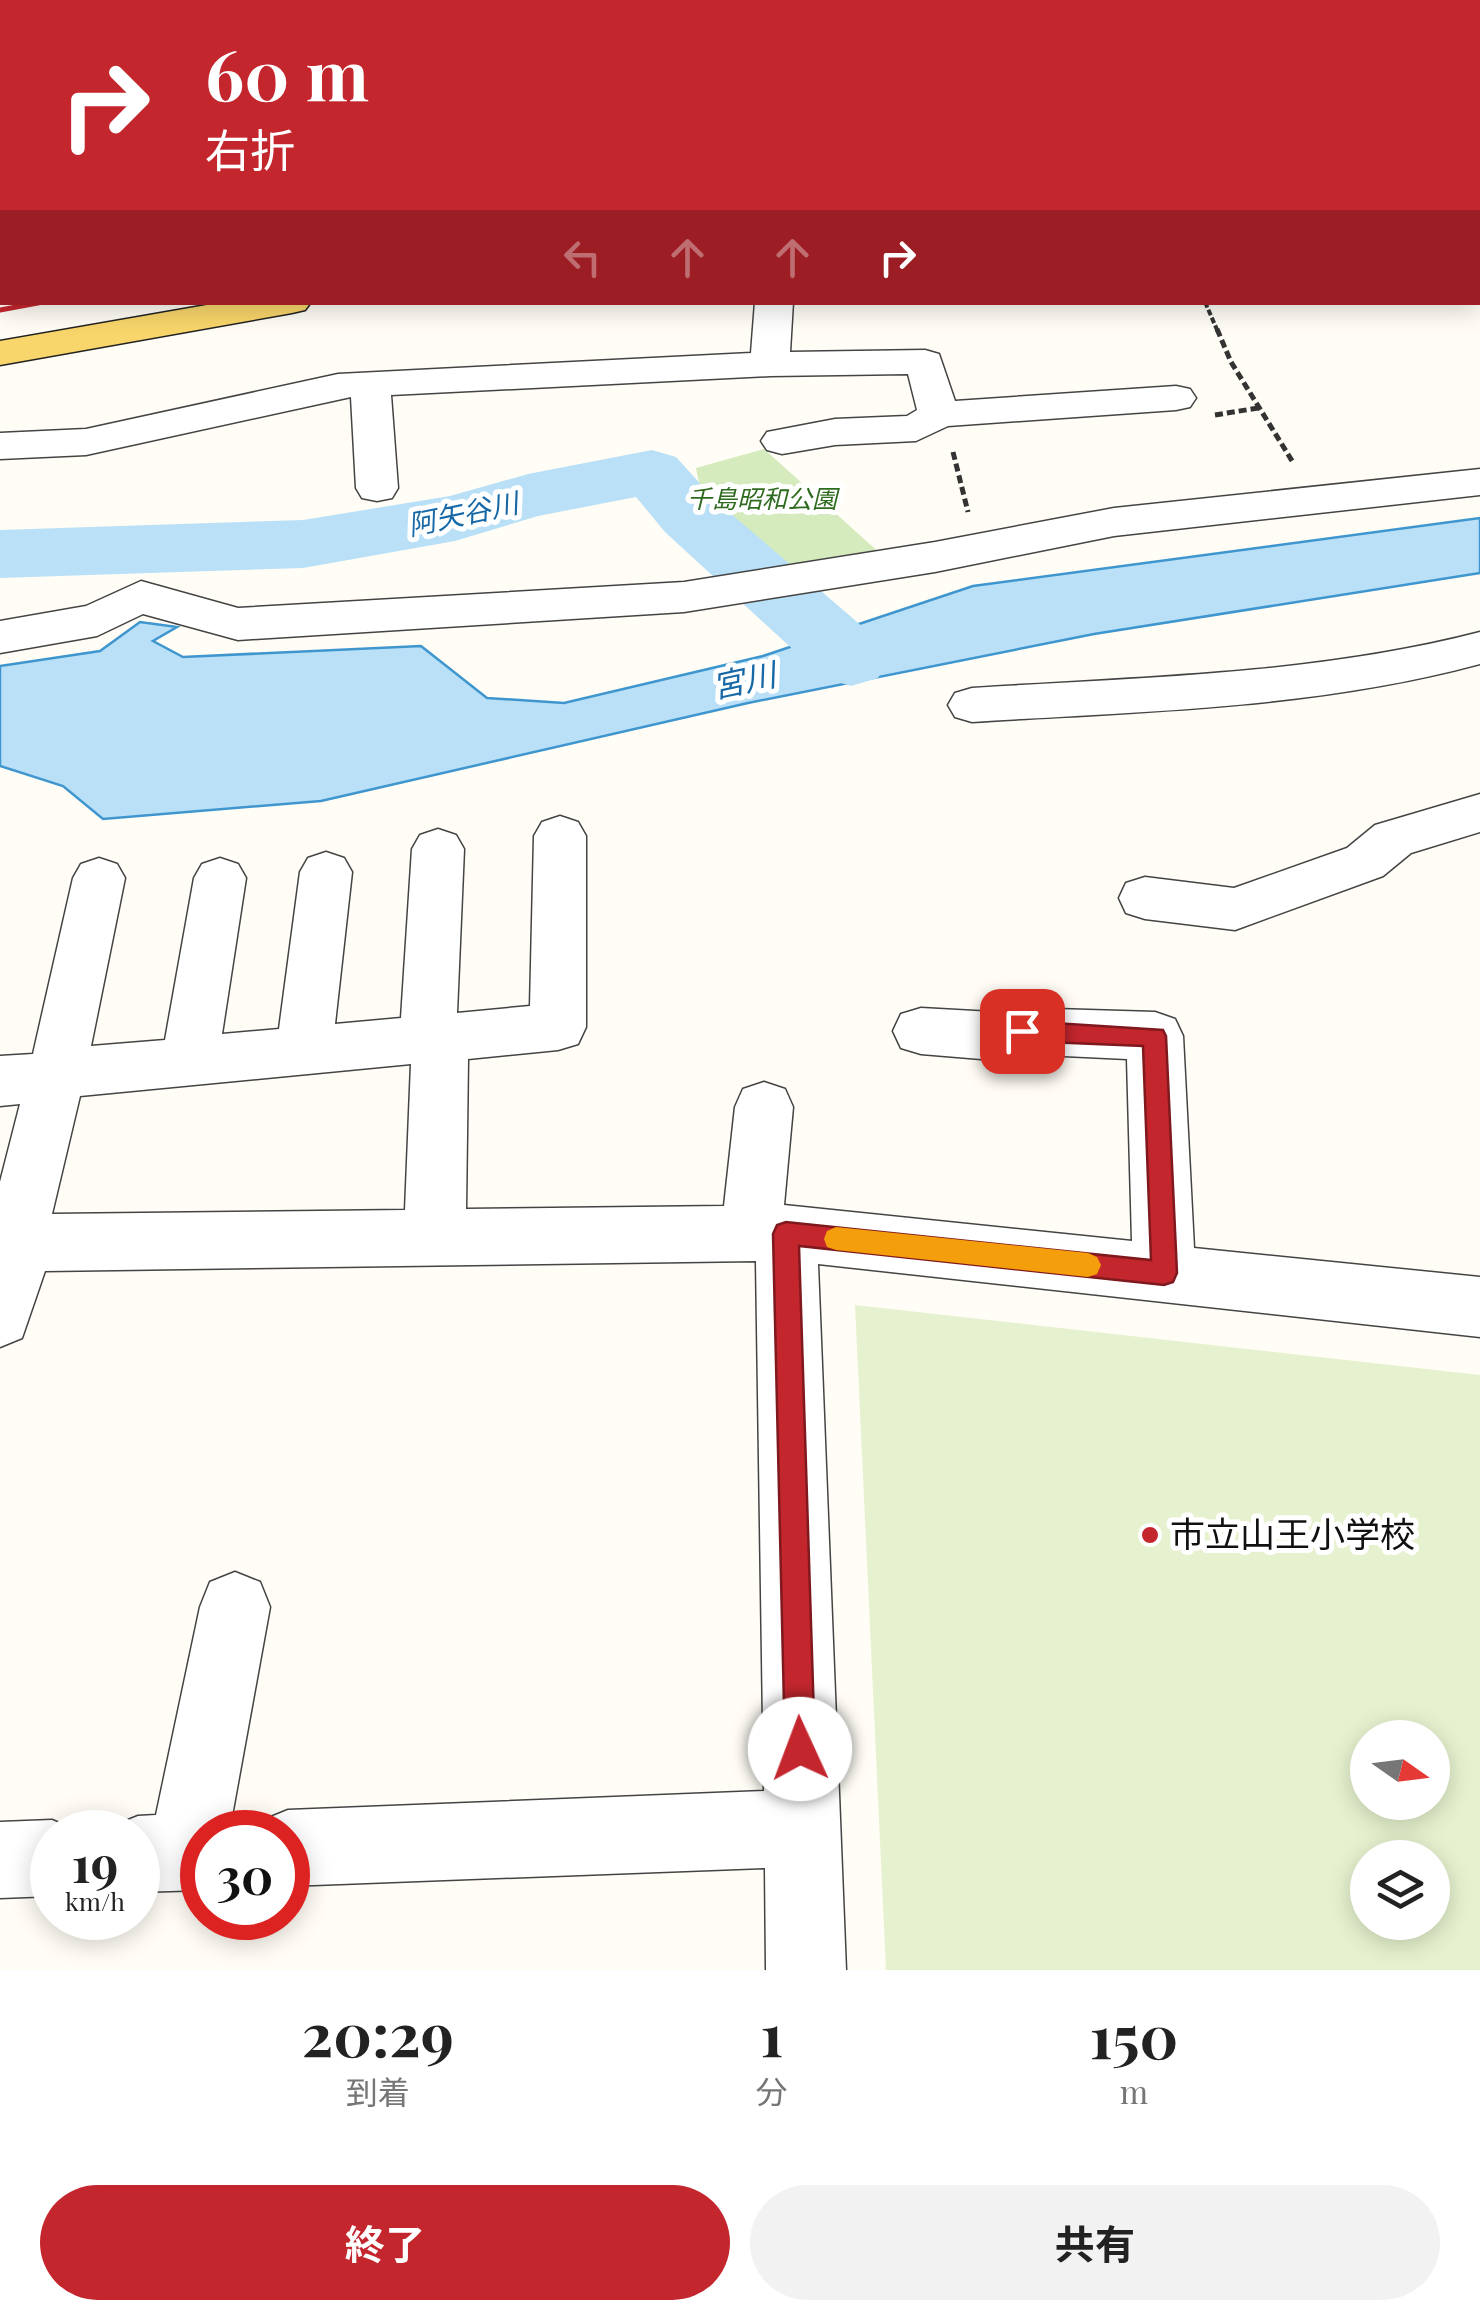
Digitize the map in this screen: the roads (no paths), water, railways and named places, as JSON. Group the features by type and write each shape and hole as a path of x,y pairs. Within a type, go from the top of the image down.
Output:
{"main road":[{"path":"0,353 275,305"}],"street":[{"path":"770,364 774,305"},
{"path":"0,446 86,442 338,386 770,364 925,362 940,414"},
{"path":"370,384 377,488"},
{"path":"782,441 835,432 916,428 940,414 1176,398"},
{"path":"0,636 97,620 149,600 238,624 684,597 1114,522 1480,482"},
{"path":"972,705 1312,682 1447,658 1480,648"},
{"path":"1145,898 1235,909 1365,862 1393,839 1480,813"},
{"path":"0,1081 558,1027 560,836"},
{"path":"435,1238 440,1039 429,1021 438,848"},
{"path":"304,1050 326,872"},
{"path":"0,1318 13,1242 56,1076 98,878"},
{"path":"190,1061 220,878"},
{"path":"921,1031 993,1036 1022,1031 1155,1036 1164,1273"},
{"path":"764,1106 806,1970"},
{"path":"13,1242 768,1233 1480,1307"},
{"path":"176,1853 235,1608"},
{"path":"310,1847 802,1828"},
{"path":"0,1860 30,1859"}],"water":[{"name":"宮川","path":"1480,518 1480,573 1094,634 748,703 321,801 103,819 63,786 0,766 0,666 100,651 140,622 177,627 153,641 183,657 421,646 487,698 564,703 763,656 973,586"}],"waterway":[{"name":"阿矢谷川","path":"0,554 303,544 455,518 528,496 652,472 690,516 851,659"}],"railway":[{"path":"0,310 27,305"}],"place":[{"name":"市立山王小学校","path":"1150,1535"}],"park label":[{"name":"千島昭和公園","path":"762,499"}]}
